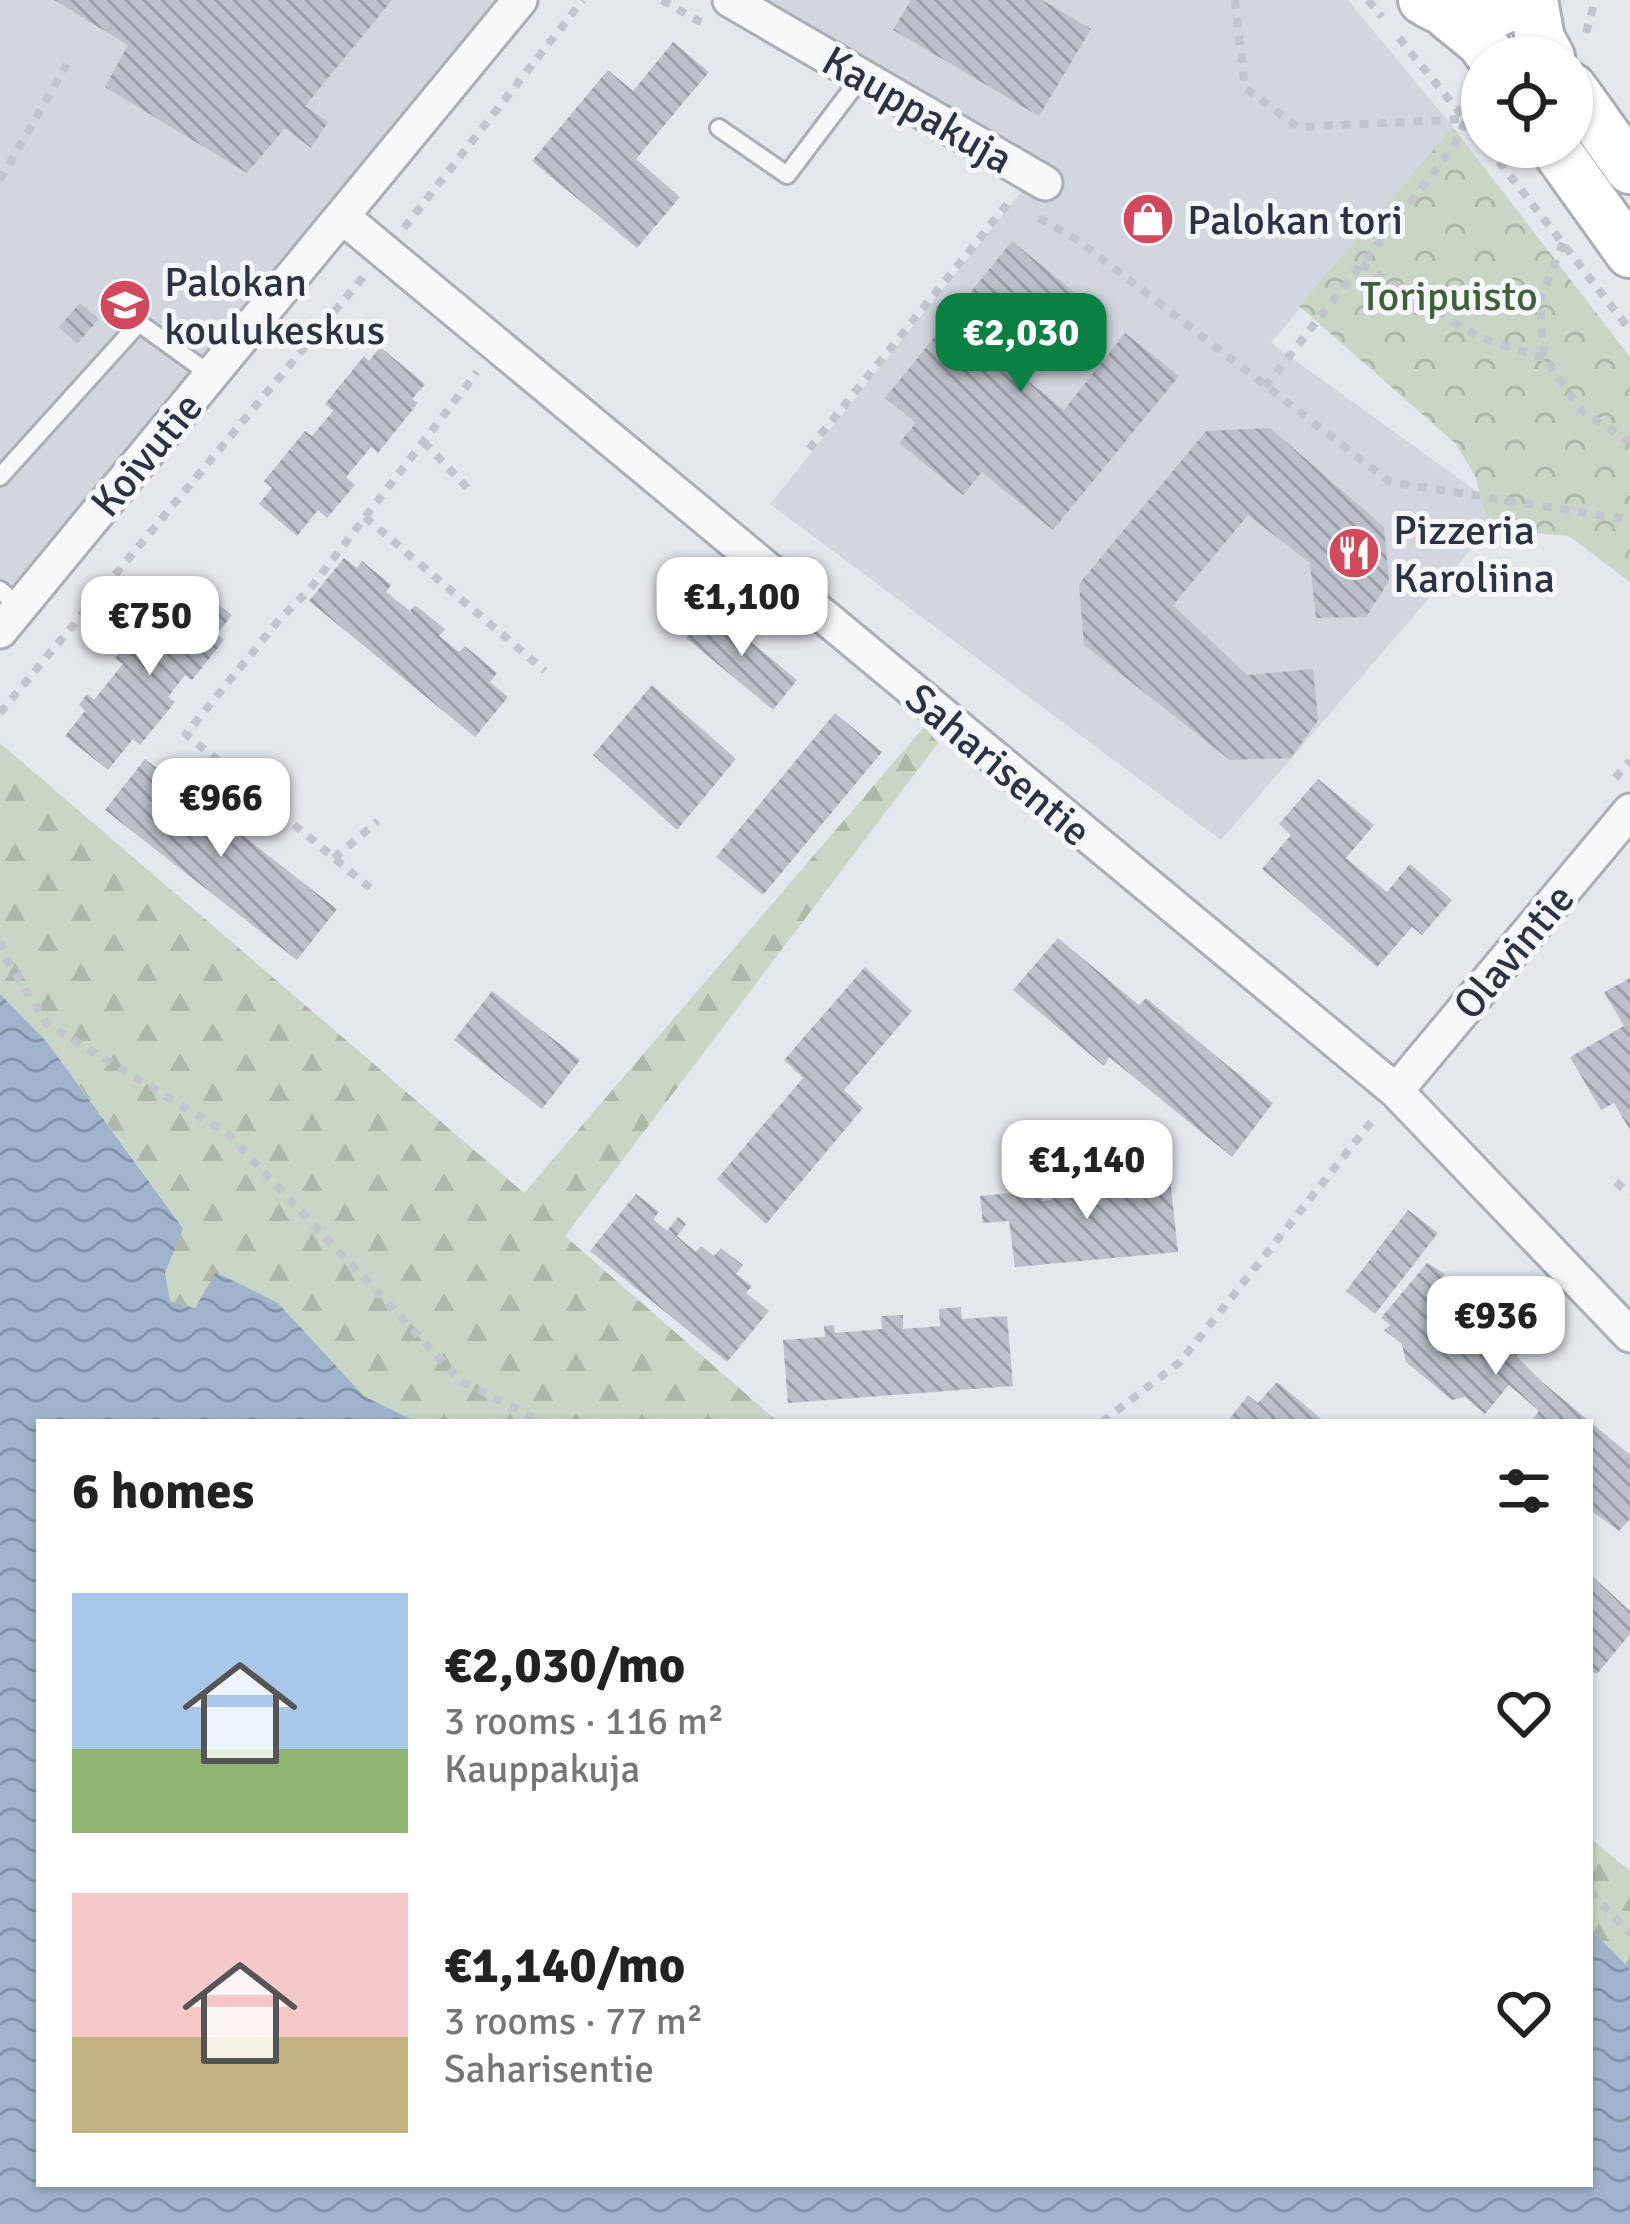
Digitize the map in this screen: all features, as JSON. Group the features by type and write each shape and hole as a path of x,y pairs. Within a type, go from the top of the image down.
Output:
{"main road":[{"path":"1436,8 1476,17 1500,13 1516,0"},
{"path":"1533,0 1539,36"},
{"path":"1436,8 1473,36"},
{"path":"1593,101 1630,169"},
{"path":"1569,168 1630,253"}],"street":[{"name":"Koivutie","path":"7,609 344,218 520,0"},
{"name":"Kauppakuja","path":"730,0 1045,183"},
{"name":"Saharisentie","path":"344,218 1396,1091 1630,1335"},
{"name":"Olavintie","path":"1396,1091 1630,811"}],"lane":[{"path":"719,128 787,175 862,76"},
{"path":"0,477 140,323 211,375"}],"path":[{"path":"0,713 383,254 583,0"},
{"path":"662,0 722,34"},
{"path":"1235,0 1245,88 1298,127 1461,119"},
{"path":"1368,0 1461,113"},
{"path":"1585,36 1594,0"},
{"path":"0,180 67,64"},
{"path":"1265,387 1455,145 1461,131"},
{"path":"1504,168 1630,330"},
{"path":"992,191 1079,241 1390,482 1630,520"},
{"path":"809,449 1010,201"},
{"path":"1563,243 1540,300 1544,358 1583,412 1630,442"},
{"path":"1361,264 1479,337 1544,358"},
{"path":"370,888 186,734 309,590 496,347"},
{"path":"424,442 472,494"},
{"path":"364,517 544,671"},
{"path":"334,858 378,821"},
{"path":"0,941 47,1024 227,1133 461,1381 536,1419"},
{"path":"1106,1419 1180,1362 1396,1091"},
{"path":"1616,1182 1630,1194"},
{"path":"1593,1894 1630,1934"}],"shaded area":[{"name":"Palokan koulukeskus","path":"0,0 502,0 0,611"},
{"path":"764,0 1348,0 1453,127 1271,343 1504,511 1221,840 770,504 1046,161"}],"green space":[{"name":"Toripuisto","path":"1453,127 1461,137 1461,168 1485,168 1630,357 1630,582 1569,536 1510,531 1487,518 1475,476 1456,444 1299,306"},
{"path":"924,727 938,743 565,1236 775,1419 411,1419 364,1396 278,1303 217,1273 195,1308 169,1301 165,1273 183,1227 47,1042 0,994 0,743 524,1193"},
{"path":"1593,1840 1630,1871 1630,1969 1593,1931"}],"water":[{"path":"0,994 47,1042 183,1228 165,1273 170,1301 195,1308 216,1272 278,1303 364,1396 411,1419 36,1419 36,2187 1593,2187 1593,1931 1630,1969 1630,2224 0,2224"}],"building":[{"path":"54,0 392,0 305,106 328,122 311,148 285,128 247,173 105,87 128,45"},
{"path":"911,0 1042,0 1091,29 1039,116 893,30"},
{"path":"673,42 709,72 636,159 680,197 637,248 532,161 608,70 633,91"},
{"path":"1012,241 1080,297 1018,373 1064,410 1125,333 1179,376 1053,530 982,472 963,495 899,443 916,423 885,398"},
{"path":"80,303 99,319 77,344 59,327"},
{"path":"380,347 425,384 412,399 418,403 378,453 371,447 346,477 355,485 327,518 318,510 297,536 259,504 272,488 264,481 305,431 312,436 333,411 325,404 364,356 369,361"},
{"path":"1270,428 1384,527 1389,581 1366,617 1316,618 1310,563 1248,515 1173,605 1247,675 1313,669 1318,720 1291,758 1230,760 1084,645 1079,584 1206,431"},
{"path":"344,558 357,568 362,561 391,585 386,592 410,611 415,605 445,629 439,636 459,652 465,646 497,673 490,682 508,697 475,737 309,601"},
{"path":"191,583 232,615 217,634 224,640 192,680 185,675 168,697 175,702 140,745 133,739 108,770 65,736 85,711 79,705 87,694 94,700 123,664 115,658 125,647 133,654"},
{"path":"710,608 797,680 773,710 686,638"},
{"path":"652,685 736,759 677,830 593,755"},
{"path":"835,713 882,752 763,895 716,857"},
{"path":"145,759 337,909 297,960 105,810"},
{"path":"1318,779 1374,825 1346,858 1387,892 1410,864 1452,900 1422,935 1412,927 1377,967 1262,869 1291,835 1279,824"},
{"path":"1058,938 1139,1005 1146,998 1273,1103 1232,1157 1109,1057 1104,1066 1013,990"},
{"path":"865,967 912,1011 844,1090 863,1108 766,1224 717,1179 803,1078 784,1060"},
{"path":"1630,978 1630,1130 1614,1103 1601,1110 1570,1057 1624,1026 1604,992"},
{"path":"492,991 580,1060 542,1109 454,1040"},
{"path":"1125,1173 1127,1184 1170,1179 1178,1252 1015,1267 1009,1221 983,1223 980,1196 1041,1190 1042,1201 1052,1200 1050,1182 1065,1180 1066,1195 1112,1191 1110,1174"},
{"path":"636,1194 659,1212 653,1219 667,1231 678,1217 686,1224 677,1236 696,1252 701,1246 714,1256 721,1248 743,1265 736,1274 752,1286 746,1293 769,1311 727,1362 590,1251"},
{"path":"1408,1210 1438,1233 1375,1314 1346,1291"},
{"path":"1427,1263 1445,1274 1436,1286 1471,1318 1478,1310 1523,1349 1516,1356 1587,1419 1532,1419 1539,1411 1509,1385 1485,1414 1465,1397 1452,1400 1406,1362 1402,1344 1384,1330 1390,1325 1381,1318"},
{"path":"961,1307 962,1319 1007,1316 1013,1386 788,1403 783,1340 825,1337 824,1326 834,1325 835,1333 882,1329 881,1316 903,1315 903,1329 940,1326 939,1309"},
{"path":"1277,1382 1321,1419 1229,1419 1248,1395 1258,1403"},
{"path":"1593,1424 1630,1455 1630,1519 1619,1531 1593,1512"},
{"path":"1593,1577 1630,1611 1630,1634 1597,1674 1593,1672"}],"place":[{"name":"Palokan tori","path":"1148,219"},
{"name":"Palokan koulukeskus","path":"125,305"},
{"name":"Pizzeria Karoliina","path":"1354,553"}]}
